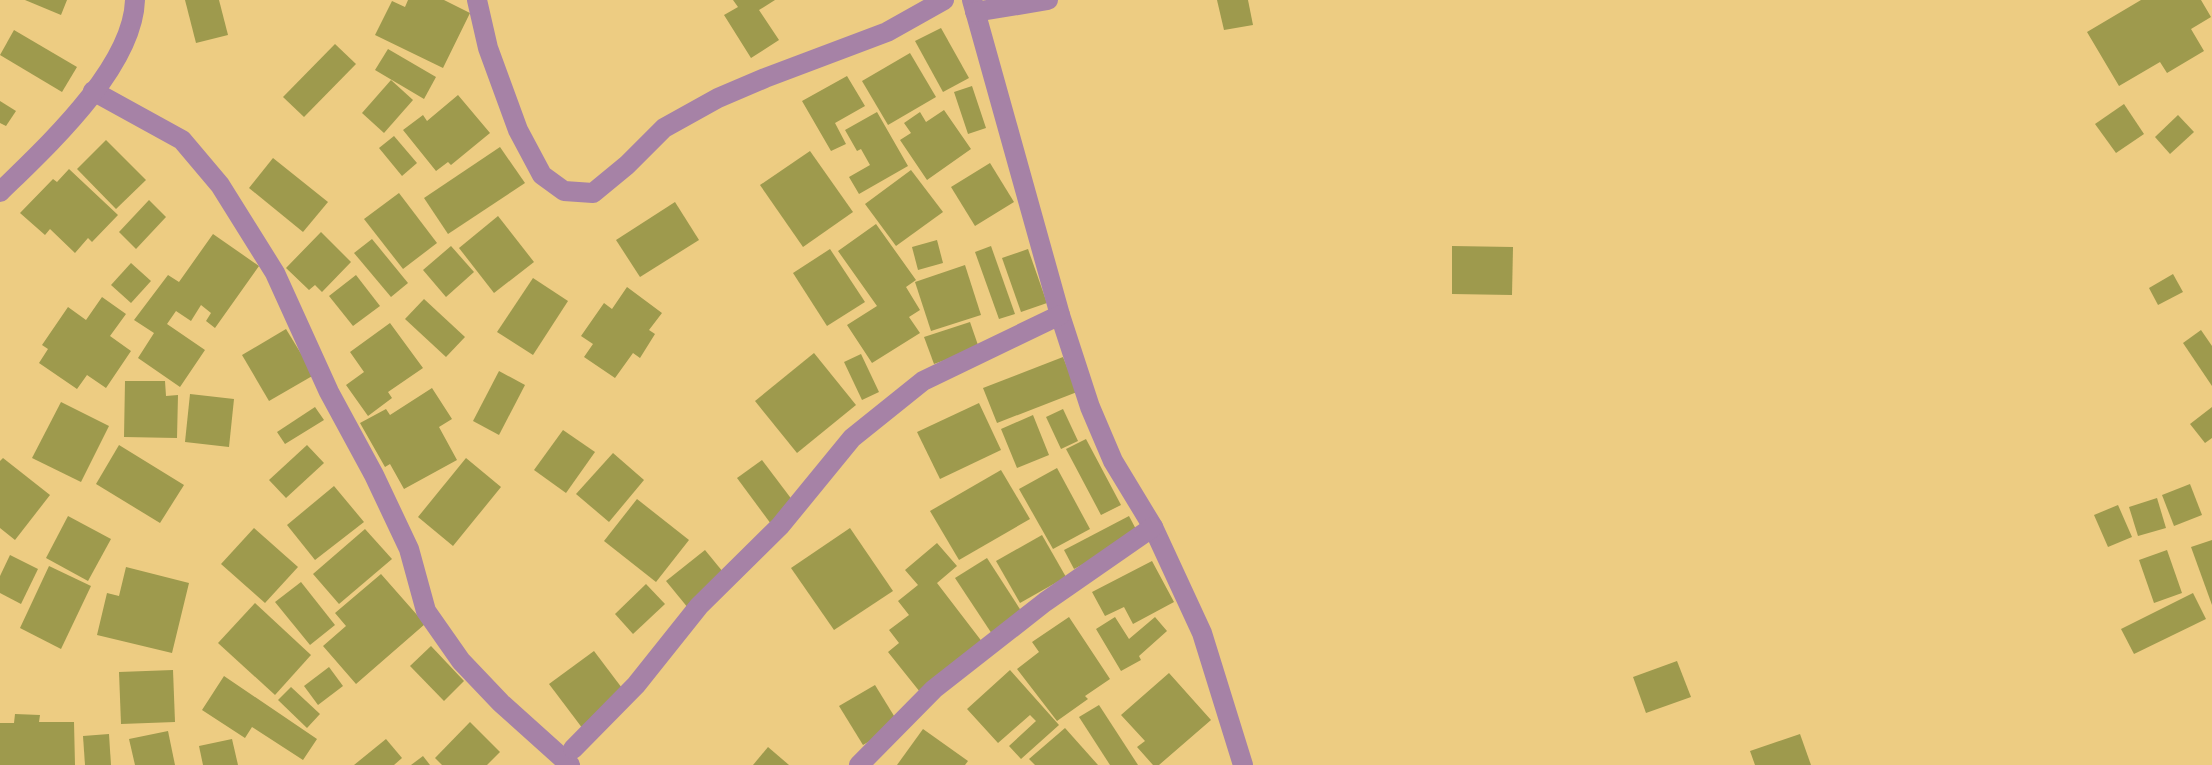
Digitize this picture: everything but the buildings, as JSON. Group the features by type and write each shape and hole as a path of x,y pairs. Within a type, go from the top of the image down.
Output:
{"street":[{"path":"0,192 72,120 93,91 115,59 132,19 135,0"},
{"path":"477,0 488,48 518,130 542,175 564,191 593,193 664,128 718,98 887,32 944,0"},
{"path":"1048,0 974,6 1060,315 1090,407 1113,461 1153,527 1202,633 1243,765"},
{"path":"93,91 182,140 220,185 275,273 329,392 374,475 409,549 426,611 461,661 501,703 571,757 636,685 699,606 780,526 852,438 923,381 1060,315"},
{"path":"859,765 934,689 1045,602 1153,527"}]}
